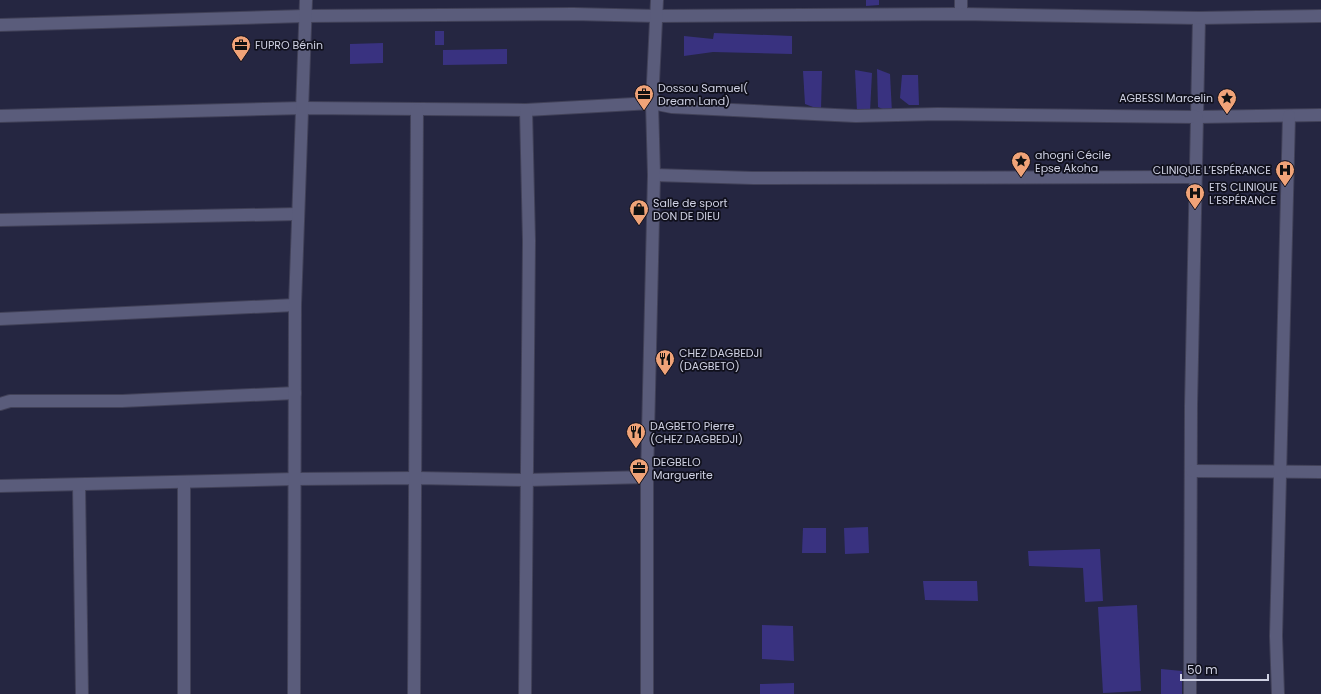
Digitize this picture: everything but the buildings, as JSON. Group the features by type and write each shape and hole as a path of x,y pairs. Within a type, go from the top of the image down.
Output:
{"street":[{"path":"294,694 295,305 306,0"},
{"path":"647,694 647,477 654,175 652,103 657,0"},
{"path":"961,0 961,14"},
{"path":"0,25 305,16 573,14 657,16 961,14 1199,18 1321,16"},
{"path":"1190,694 1192,471 1191,406 1199,18"},
{"path":"0,116 303,108 526,110 652,103 672,107 856,116 938,114 1197,117 1321,115"},
{"path":"414,694 417,110"},
{"path":"525,694 529,240 526,110"},
{"path":"1278,694 1276,636 1279,470 1289,116"},
{"path":"654,175 753,178 1195,177"},
{"path":"0,220 298,214"},
{"path":"0,319 295,305"},
{"path":"0,404 17,401 122,401 295,393"},
{"path":"1192,471 1279,470 1321,472"},
{"path":"0,486 184,483 295,479 416,478 526,480 647,477"},
{"path":"184,483 184,694"},
{"path":"79,485 82,694"}],"place":[{"name":"FUPRO Bénin","path":"241,62"},
{"name":"Dossou Samuel( Dream Land)","path":"644,111"},
{"name":"AGBESSI Marcelin","path":"1227,115"},
{"name":"ahogni Cécile Epse Akoha","path":"1021,178"},
{"name":"CLINIQUE L’ESPÉRANCE","path":"1285,187"},
{"name":"ETS CLINIQUE L’ESPÉRANCE","path":"1195,210"},
{"name":"Salle de sport DON DE DIEU","path":"639,226"},
{"name":"CHEZ DAGBEDJI (DAGBETO)","path":"665,376"},
{"name":"DAGBETO Pierre (CHEZ DAGBEDJI)","path":"636,449"},
{"name":"DEGBELO Marguerite","path":"639,485"}]}
